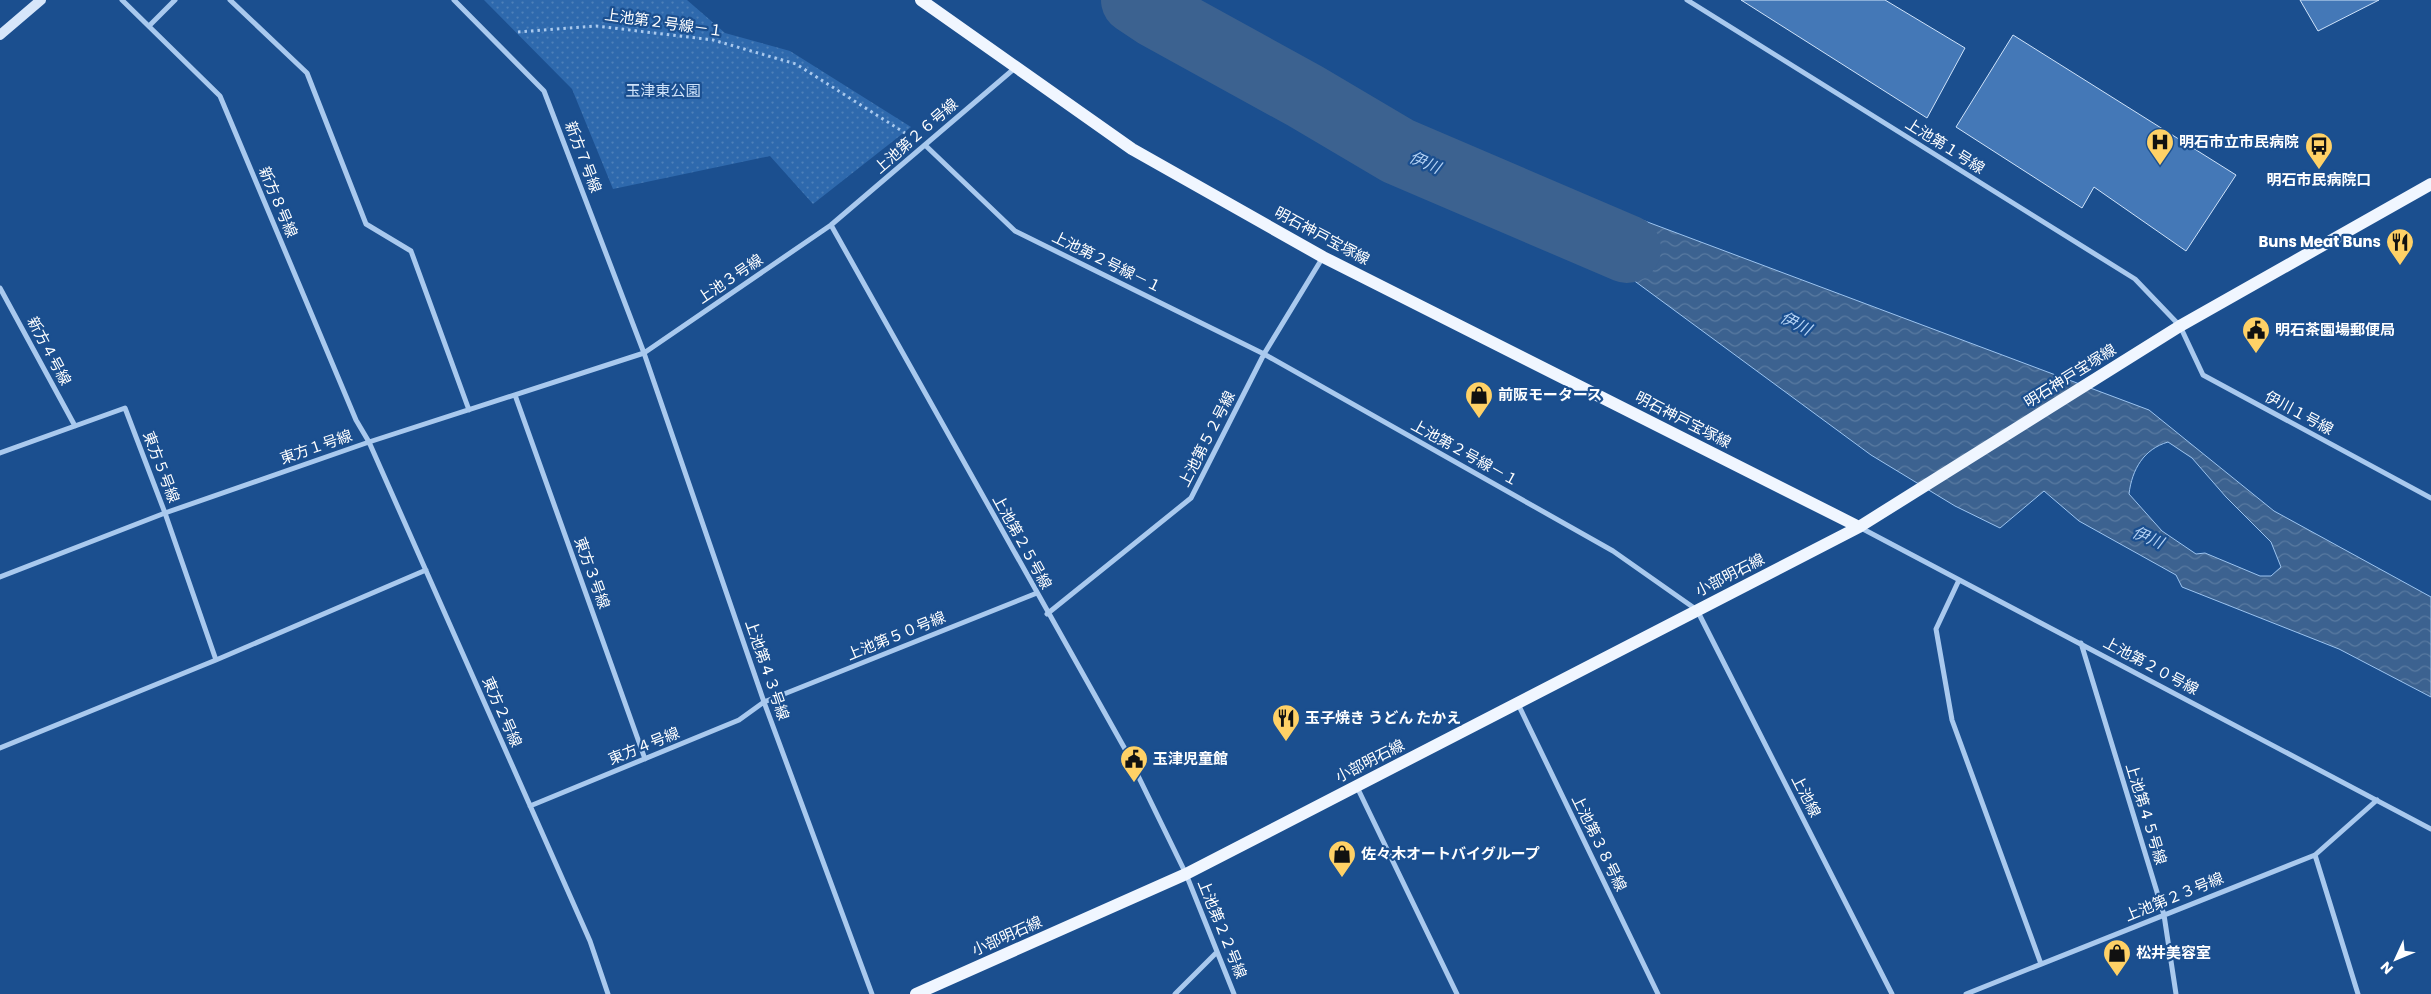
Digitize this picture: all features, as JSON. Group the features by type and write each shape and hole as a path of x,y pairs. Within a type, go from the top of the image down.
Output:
{"main road":[{"name":"明石神戸宝塚線","path":"920,0 1017,66 1132,149 1323,256 1859,527 2180,326 2431,184"},
{"name":"小部明石線","path":"916,994 1186,874 1859,527"}],"street":[{"path":"0,35 41,0"},
{"name":"新方８号線","path":"122,0 220,96 356,420 369,442"},
{"path":"149,26 175,0"},
{"path":"230,0 307,73 366,224 411,251 469,410"},
{"name":"新方７号線","path":"454,0 544,91 644,353"},
{"name":"上池第１号線","path":"1687,0 2135,278 2180,326"},
{"name":"上池第２６号線","path":"831,225 1017,66"},
{"name":"上池第２号線－１","path":"925,145 1015,231 1264,354 1613,551 1698,610"},
{"name":"上池３号線","path":"644,353 831,225"},
{"name":"上池第２５号線","path":"831,225 1047,614 1125,749 1186,874"},
{"name":"上池第５２号線","path":"1047,614 1191,498 1264,354 1323,256"},
{"name":"新方４号線","path":"0,288 75,426"},
{"name":"伊川１号線","path":"2180,326 2203,375 2431,498"},
{"name":"東方１号線","path":"0,577 165,513 369,442 644,353"},
{"name":"上池第４３号線","path":"644,353 764,702 872,994"},
{"name":"東方３号線","path":"515,395 645,759"},
{"name":"東方５号線","path":"0,453 125,408 165,513 216,660"},
{"name":"東方２号線","path":"369,442 590,941 608,994"},
{"name":"上池第２０号線","path":"1859,527 2431,829"},
{"path":"0,748 216,660 426,570"},
{"path":"1959,580 1936,628 1952,720 2042,964"},
{"name":"上池第５０号線","path":"764,702 1037,593"},
{"name":"上池線","path":"1698,610 1892,994"},
{"name":"上池第４５号線","path":"2081,643 2164,915 2176,994"},
{"name":"東方４号線","path":"530,806 739,720 764,702"},
{"name":"上池第３８号線","path":"1517,704 1658,994"},
{"path":"1356,786 1457,994"},
{"name":"上池第２３号線","path":"1966,994 2316,855 2377,800"},
{"path":"2316,855 2358,994"},
{"name":"上池第２２号線","path":"1186,874 1234,994"},
{"path":"1175,994 1216,953"}],"path":[{"name":"上池第２号線－１","path":"488,35 596,26 714,40 796,64 925,145"}],"green space":[{"name":"玉津東公園","path":"484,0 687,0 725,33 790,51 911,127 813,204 770,156 613,189 572,89"}],"water":[{"path":"1458,151 2149,410 2274,511 2431,597 2431,697 2339,649 2182,587 2176,575 2079,521 2044,491 2000,528 1955,506 1871,455","holes":["2168,442 2192,458 2226,497 2271,542 2281,567 2271,576 2260,576 2205,553 2196,554 2162,531 2129,494 2136,468 2146,455 2160,445"]}],"building":[{"path":"1741,0 1885,0 1965,48 1927,118"},
{"path":"2300,0 2379,0 2318,31"},
{"path":"2013,35 2236,175 2186,251 2094,187 2082,208 1956,127"}],"waterway":[{"name":"伊川","path":"1135,0 1156,14 1305,96 1398,151 1627,249"}],"place":[{"name":"明石市立市民病院","path":"2160,166"},
{"name":"明石市民病院口","path":"2319,170"},
{"name":"Buns Meat Buns","path":"2400,266"},
{"name":"明石茶園場郵便局","path":"2256,354"},
{"name":"前阪モータース","path":"1479,419"},
{"name":"玉子焼き うどん たかえ","path":"1286,742"},
{"name":"玉津児童館","path":"1134,783"},
{"name":"佐々木オートバイグループ","path":"1342,878"},
{"name":"松井美容室","path":"2117,977"}]}
